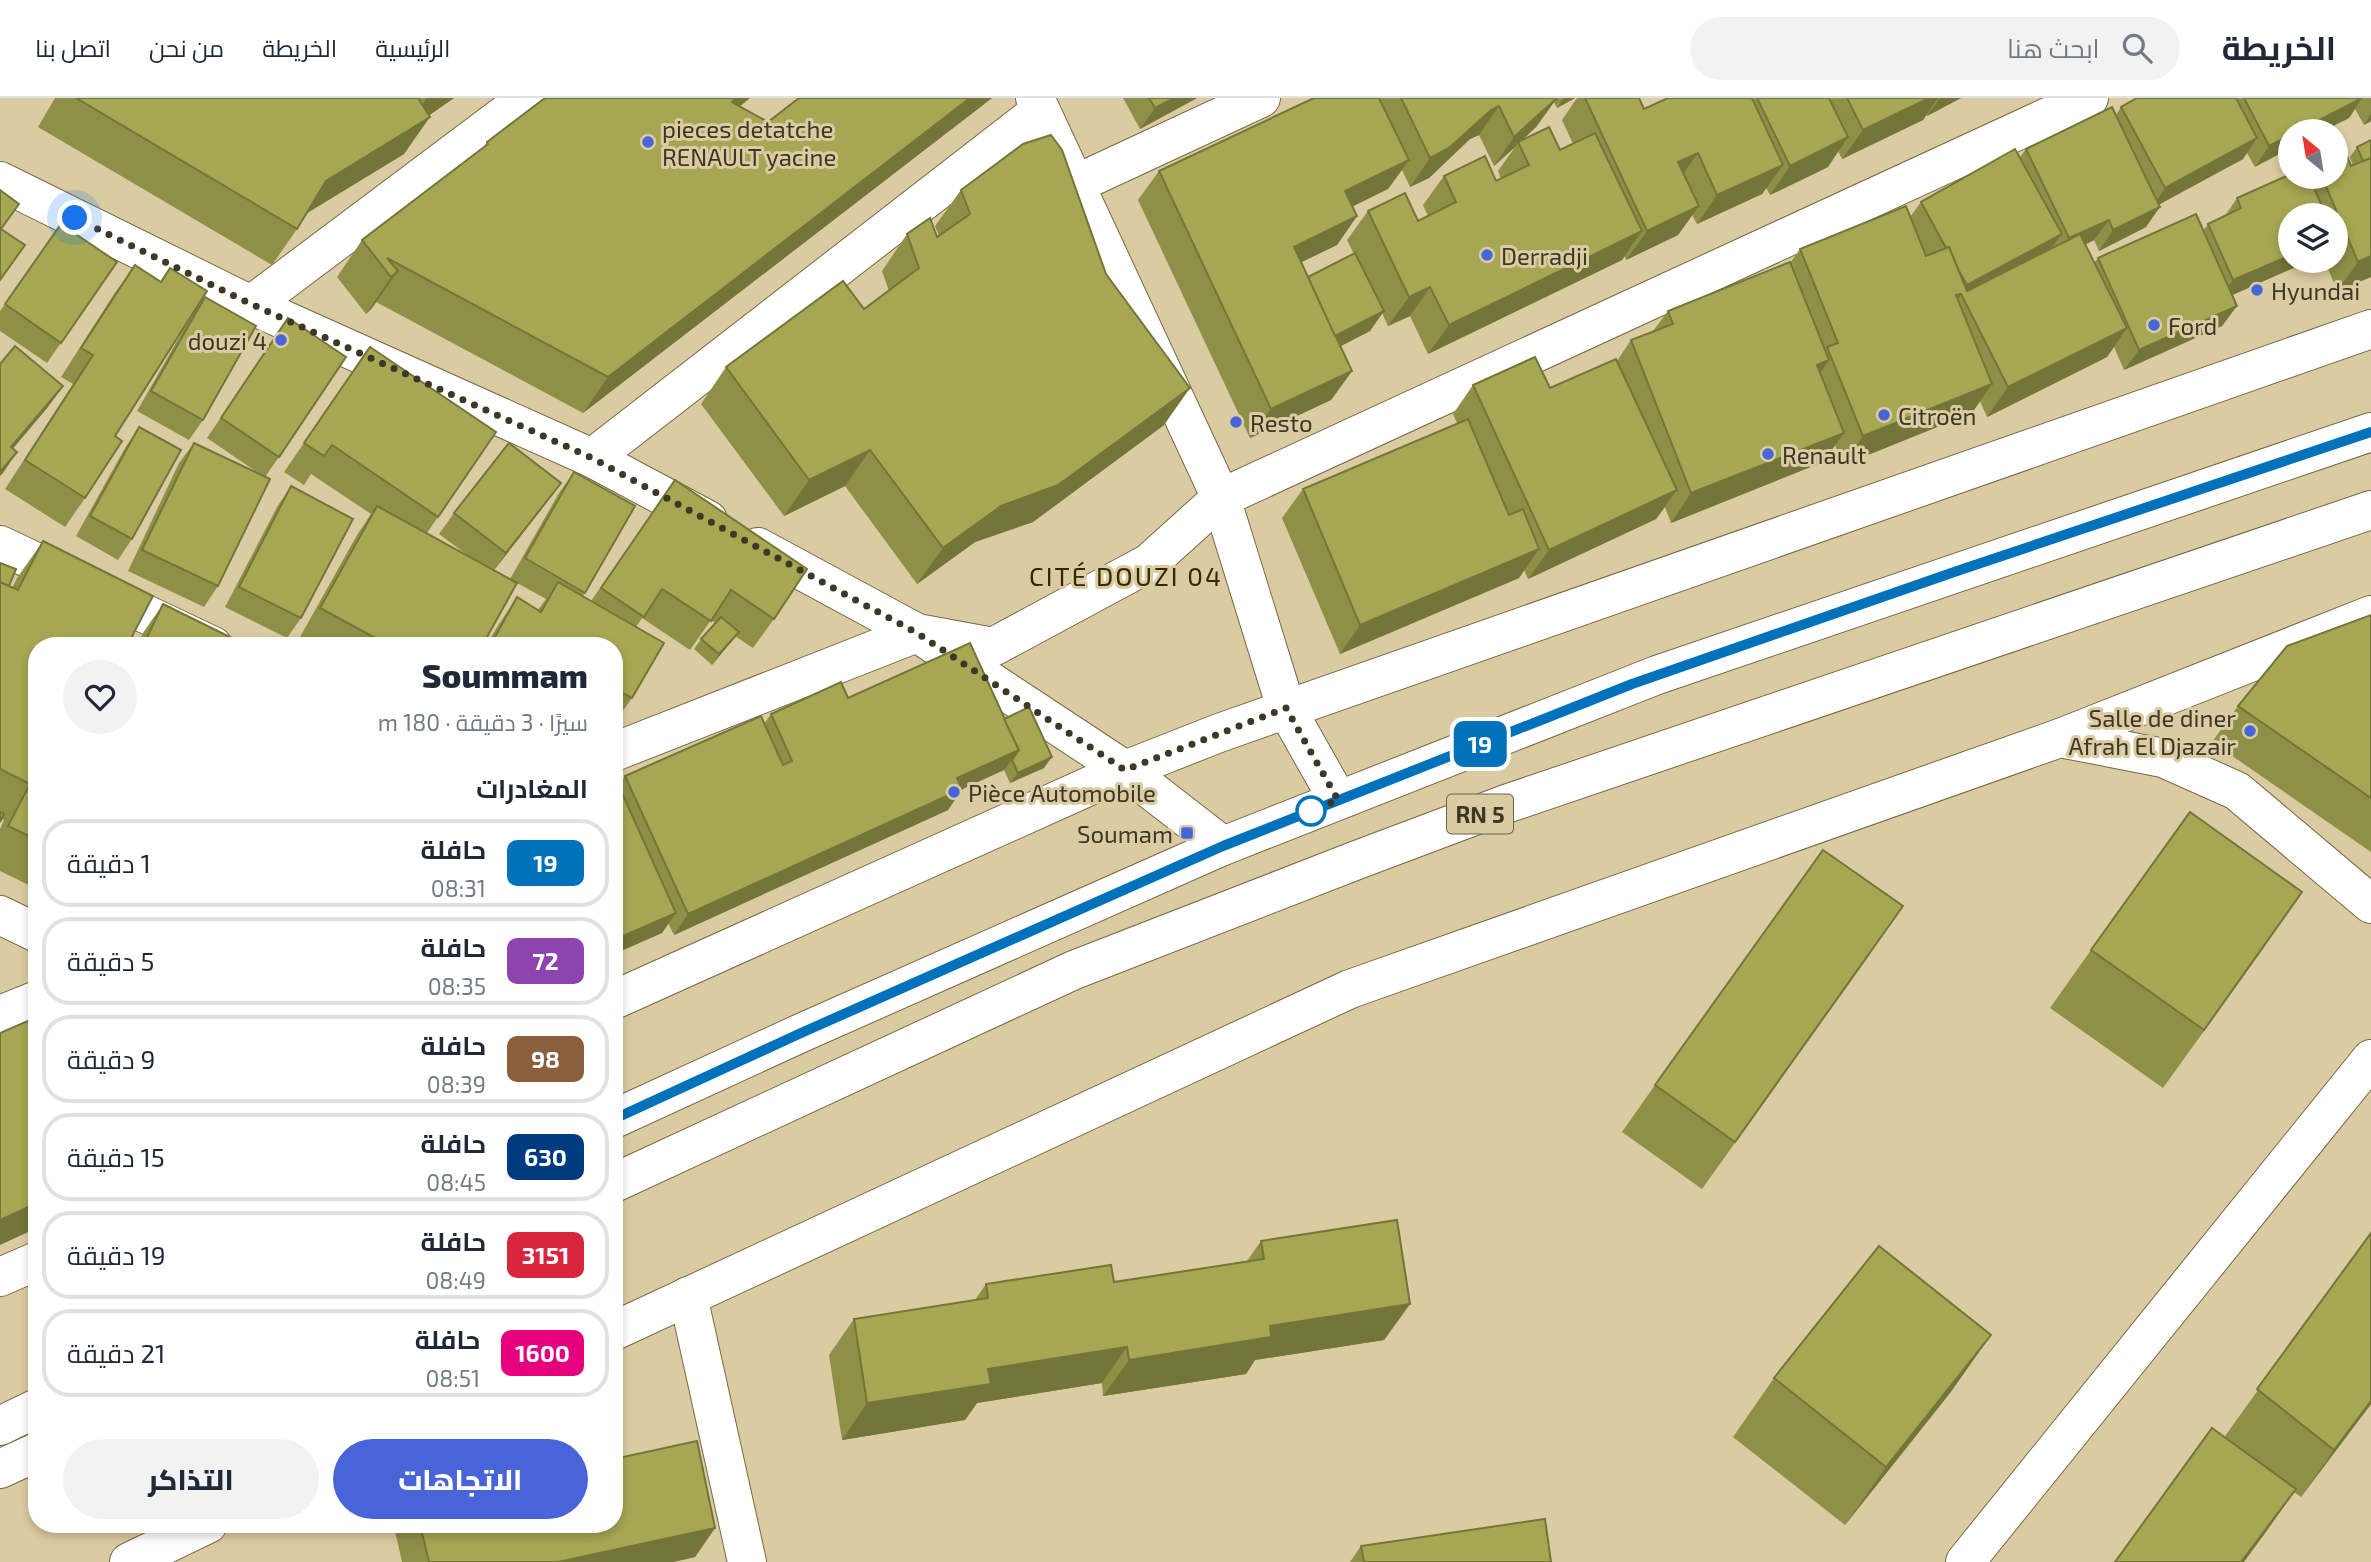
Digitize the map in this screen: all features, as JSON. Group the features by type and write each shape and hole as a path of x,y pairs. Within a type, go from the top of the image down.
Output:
{"main road":[{"path":"251,304 527,98"},
{"path":"1076,184 1261,98"},
{"path":"623,748 917,633 993,647 1150,563 1221,498 2089,98"},
{"path":"592,458 1037,105 1221,498 1286,708 1338,800"},
{"path":"0,181 251,304 592,458 917,633 1125,770 1223,846"},
{"path":"623,996 1125,770 1286,708 2371,329"},
{"name":"RN 5","path":"623,1115 1223,846 1657,675 2371,432"},
{"name":"RN 5","path":"623,1178 1074,970 1357,860 1518,799 2371,510"},
{"path":"0,545 194,637"},
{"path":"623,1327 1350,989 2060,738 2371,615"},
{"path":"2060,738 2163,758 2237,791 2371,904"},
{"path":"0,915 28,929"},
{"path":"0,1015 28,1003"},
{"path":"1965,1562 2371,1059"},
{"path":"0,1277 28,1265"},
{"path":"688,1296 747,1562"},
{"path":"0,1426 28,1412"},
{"path":"0,1469 28,1456"},
{"path":"129,1562 189,1533"}],"building":[{"path":"76,98 418,98 430,117 326,181 297,229"},
{"path":"545,98 736,98 732,102 768,122 799,98 970,98 608,377 387,258 398,271 391,277 362,240"},
{"path":"1149,98 1174,98 1155,108"},
{"path":"1314,98 1379,98 1409,160 1345,191 1357,216 1294,247 1352,371 1271,409 1159,171"},
{"path":"1401,98 1557,98 1514,137 1499,106 1449,148 1430,158"},
{"path":"1585,98 1639,98 1644,109 1668,98 1752,98 1783,165 1717,195 1698,153 1678,162 1699,206 1647,231"},
{"path":"1757,98 1829,98 1848,137 1790,166"},
{"path":"1847,98 1929,98 1863,130"},
{"path":"2137,98 2236,98 2257,138 2165,188 2121,107"},
{"path":"2244,98 2362,98 2321,119 2278,119 2278,142 2269,146"},
{"path":"2112,107 2160,207 2113,230 2109,220 2069,238 2026,149"},
{"name":"Derradji","path":"1549,127 1560,150 1595,133 1642,231 1449,325 1430,287 1409,297 1368,211 1405,193 1418,221 1456,202 1444,176 1485,156 1496,181 1529,165 1518,142"},
{"path":"1051,135 1062,150 1106,274 1190,388 1058,485 1001,506 943,548 870,450 809,480 726,367 843,281 864,309 919,268 907,234 930,218 937,237 970,214 961,190 1023,144"},
{"path":"2371,140 2371,158 2363,161 2357,147"},
{"path":"2015,149 2062,234 1967,285 1949,247 1946,248 1921,202"},
{"path":"2371,158 2371,256 2358,262 2348,238 2348,203 2333,203 2327,189 2348,189 2348,159 2351,166"},
{"path":"2278,180 2278,189 2314,189 2321,203 2278,203 2278,261 2233,280 2208,224 2241,208 2237,198"},
{"path":"0,190 19,204 1,229 25,245 0,280"},
{"path":"1906,206 1926,256 1949,247 1967,291 2080,234 2127,328 2008,387 1961,294 1956,295 1992,384 1863,436 1827,347 1838,343 1800,249"},
{"path":"2196,214 2237,306 2139,350 2098,258"},
{"path":"61,224 117,262 61,343 5,304"},
{"path":"1355,253 1384,311 1335,336 1308,277"},
{"path":"1790,262 1829,360 1817,365 1844,433 1691,493 1631,340 1673,324 1668,311"},
{"path":"135,265 161,282 170,268 207,291 115,436 122,441 85,498 25,460 93,355 81,348"},
{"path":"205,297 256,326 203,420 151,391"},
{"path":"288,318 346,357 279,457 221,418"},
{"path":"15,346 63,386 11,447 17,452 0,472 0,364"},
{"path":"370,347 496,432 438,517 332,445 324,456 304,443"},
{"path":"1535,357 1550,388 1616,359 1677,490 1549,550 1473,385"},
{"path":"1468,419 1509,515 1523,509 1539,549 1360,625 1303,489"},
{"path":"139,427 181,450 132,539 90,516"},
{"path":"194,443 270,479 218,586 142,550"},
{"path":"509,443 561,483 506,553 454,513"},
{"path":"574,472 635,506 585,593 525,558"},
{"path":"675,480 807,569 774,619 731,590 711,621 662,589 644,617 601,588"},
{"path":"291,486 353,519 301,618 239,587"},
{"path":"377,506 517,583 487,637 373,637 320,608"},
{"path":"43,541 153,596 132,637 28,637 28,783 0,769 0,582 18,590"},
{"path":"0,563 16,569 9,586 0,582"},
{"path":"558,582 664,643 632,698 623,693 623,637 495,637 517,597 541,612"},
{"path":"163,604 230,637 147,637"},
{"path":"2371,615 2371,798 2238,706 2287,646"},
{"path":"721,617 739,632 719,654 701,639"},
{"path":"970,643 1019,750 957,778 962,789 688,914 625,776 761,716 783,765 792,761 771,714 841,682 848,698"},
{"path":"1029,707 1052,757 1018,773 1012,760 1019,750 1004,719"},
{"path":"28,788 28,836 8,826"},
{"path":"623,795 676,913 623,936"},
{"path":"2190,812 2302,892 2204,1030 2091,950"},
{"path":"1823,850 1903,906 1735,1142 1655,1085"},
{"path":"28,1021 28,1207 0,1220 0,1033"},
{"path":"1397,1220 1410,1304 1270,1326 1271,1337 1129,1360 1127,1347 988,1369 991,1384 867,1403 854,1319 988,1298 986,1284 1111,1265 1114,1282 1264,1259 1261,1241"},
{"path":"2371,1233 2371,1401 2334,1450 2257,1389"},
{"path":"1879,1246 1991,1335 1886,1467 1774,1378"},
{"path":"2212,1428 2296,1489 2241,1562 2115,1562"},
{"path":"697,1441 715,1528 558,1562 429,1562 422,1533 623,1533 623,1457"},
{"path":"1545,1519 1551,1562 1364,1562 1361,1546"}],"bus line":[{"name":"19","path":"623,1115 1223,846 1632,684 2371,432"}],"place":[{"name":"pieces detatche RENAULT yacine","path":"648,142"},
{"name":"Derradji","path":"1487,255"},
{"name":"Hyundai","path":"2257,290"},
{"name":"Ford","path":"2154,325"},
{"name":"douzi 4","path":"281,340"},
{"name":"Citroën","path":"1884,415"},
{"name":"Resto","path":"1236,422"},
{"name":"Renault","path":"1768,454"},
{"name":"Salle de diner Afrah El Djazair","path":"2250,731"},
{"name":"Pièce Automobile","path":"954,792"},
{"name":"Soumam","path":"1187,833"}],"district":[{"name":"CITÉ DOUZI 04","path":"1126,575"}],"route":[{"path":"75,218 251,304 592,458 917,633 1125,770 1286,708 1338,800 1311,811"}]}
